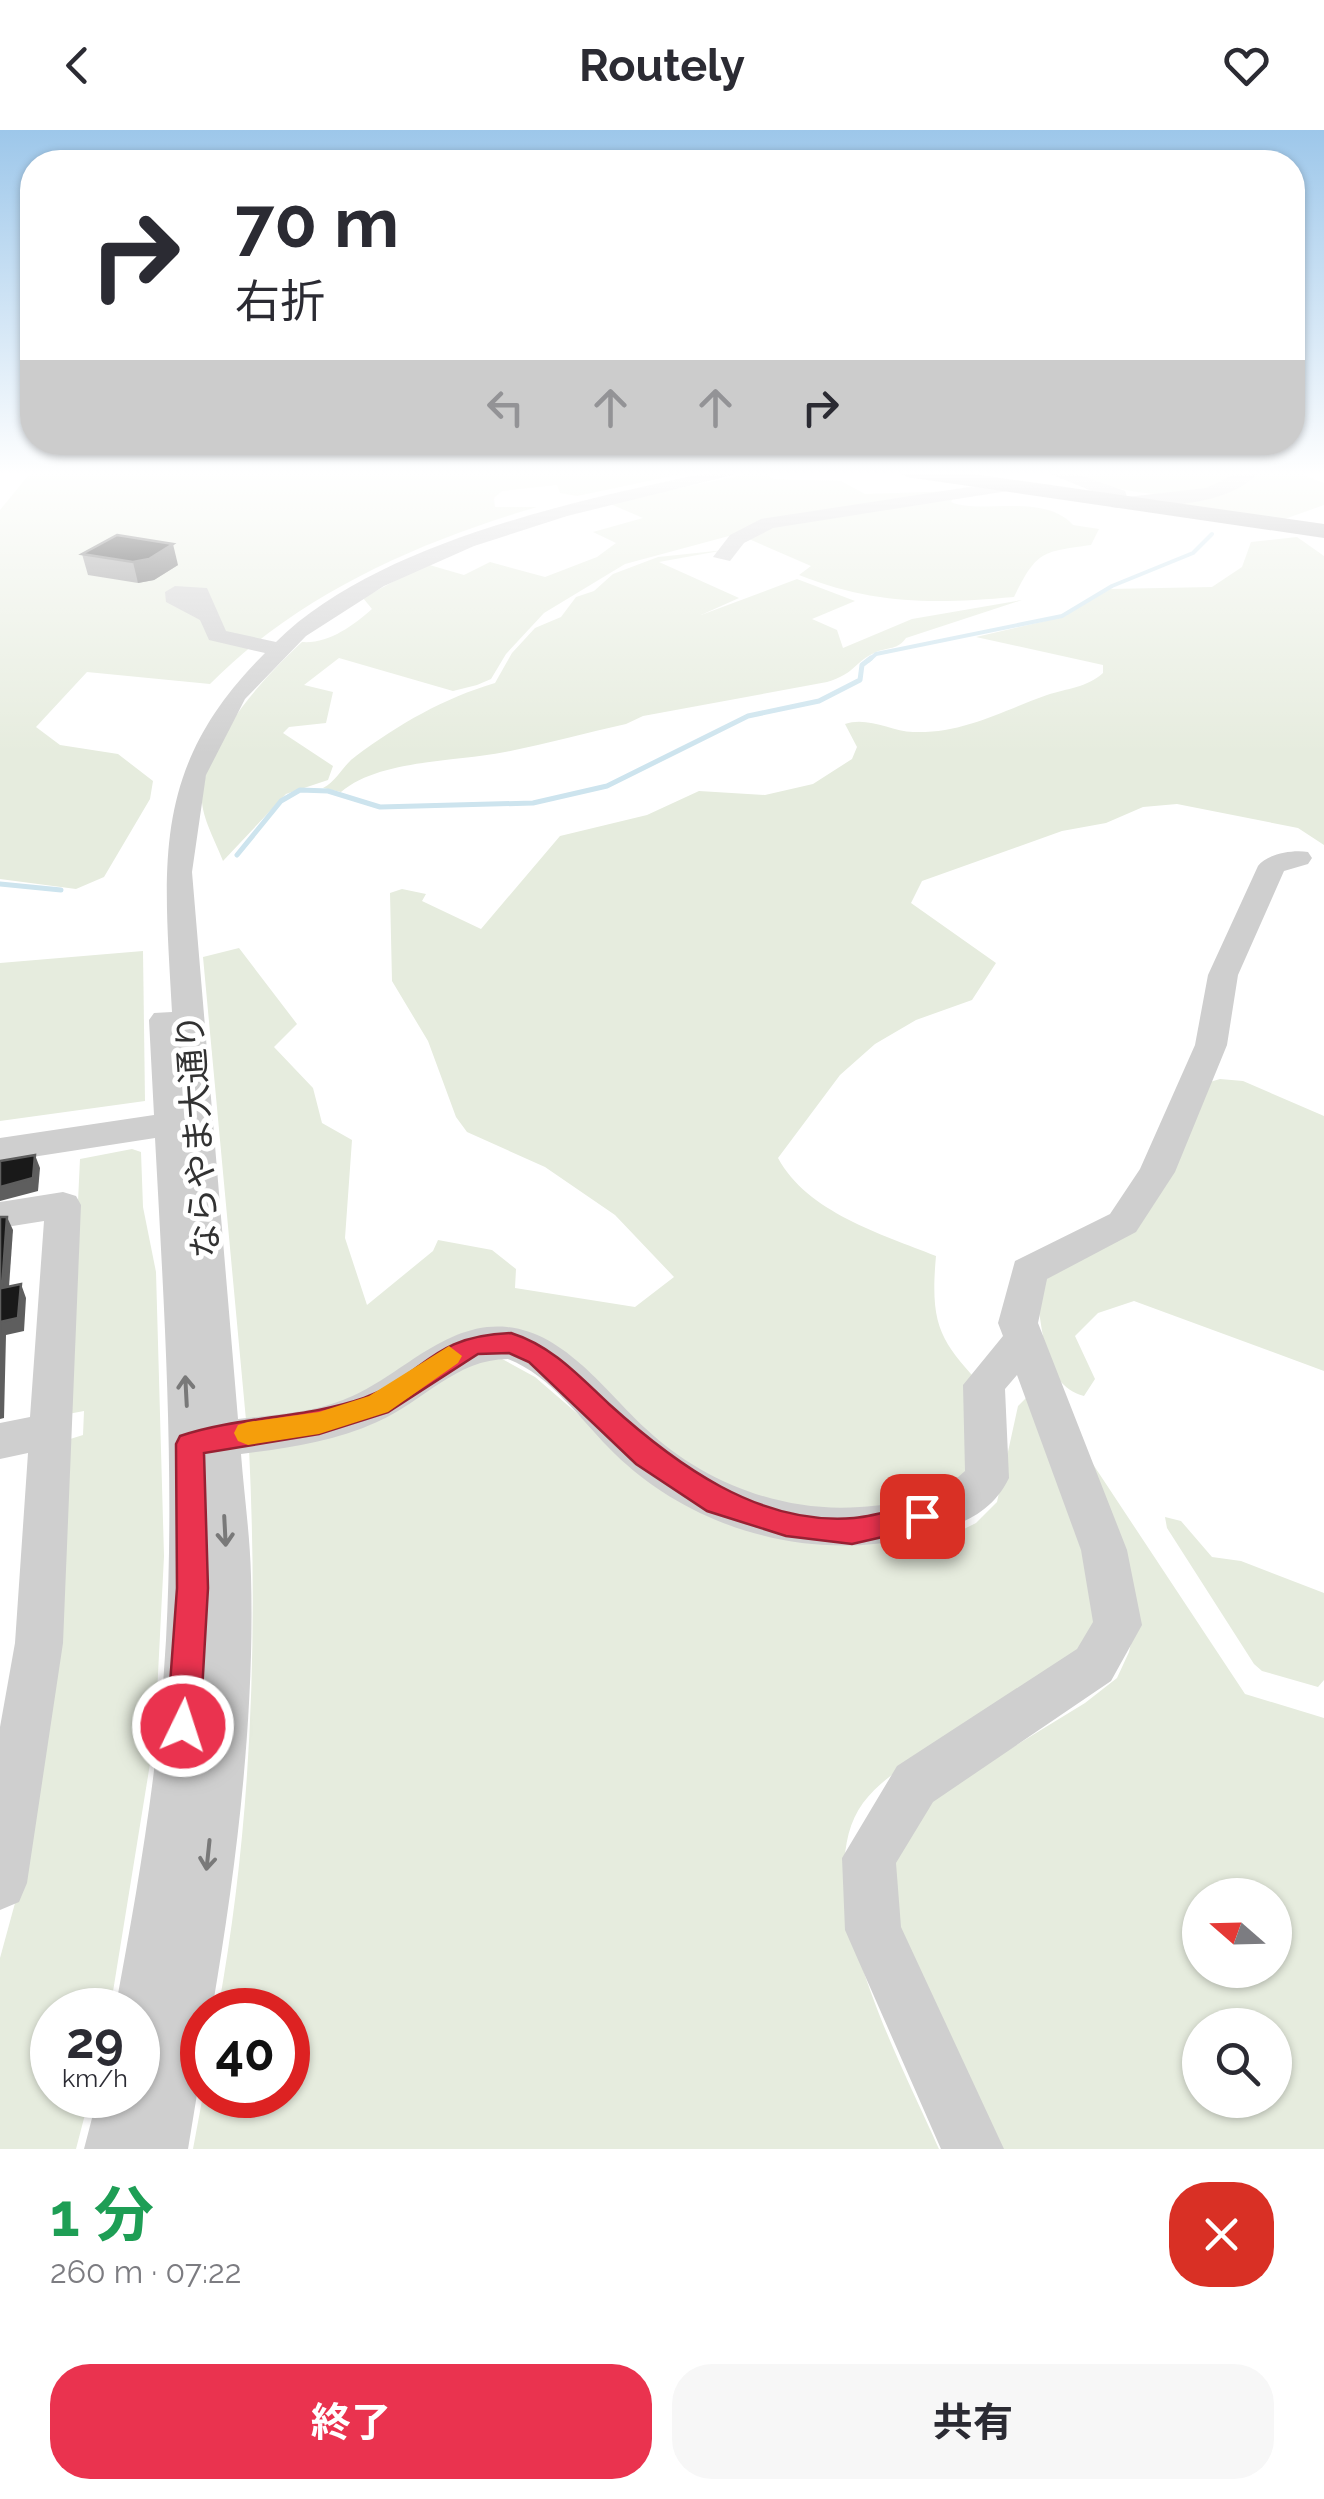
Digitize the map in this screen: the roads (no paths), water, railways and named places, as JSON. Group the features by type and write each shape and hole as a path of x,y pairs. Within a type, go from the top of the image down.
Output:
{"street":[{"path":"166,803 187,747 209,712 268,647 351,588 398,565"},
{"name":"ならやま大通り","path":"157,2149 204,1894 218,1755 228,1577 205,1441 168,843 188,786 225,711 280,649 324,614 410,565"},
{"path":"209,616 216,636 268,647"},
{"path":"973,2149 873,1930 869,1858 915,1784 1094,1666 1118,1624 1104,1550 1018,1323 1029,1271 1124,1222 1156,1172 1211,1044 1223,975 1272,866 1298,858"},
{"path":"0,1150 184,1122"},
{"path":"0,1215 63,1206 39,1643 0,1883"},
{"path":"205,1441 319,1423 378,1404 452,1354 476,1344 511,1343 538,1354 646,1455 718,1502 786,1523 852,1531 957,1506 987,1478 984,1385 1024,1339"},
{"path":"0,1440 52,1430"},
{"name":"ならやま大通り","path":"146,1988 181,1760 205,1441"},
{"path":"115,2149 122,2118"}],"waterway":[{"path":"868,661 876,654 1062,616 1112,586 1163,565"},
{"path":"237,855 281,801 300,790 328,791 380,807 533,803 607,786 748,716 819,701 860,680 862,665 871,658"},
{"path":"0,884 61,890"}]}
